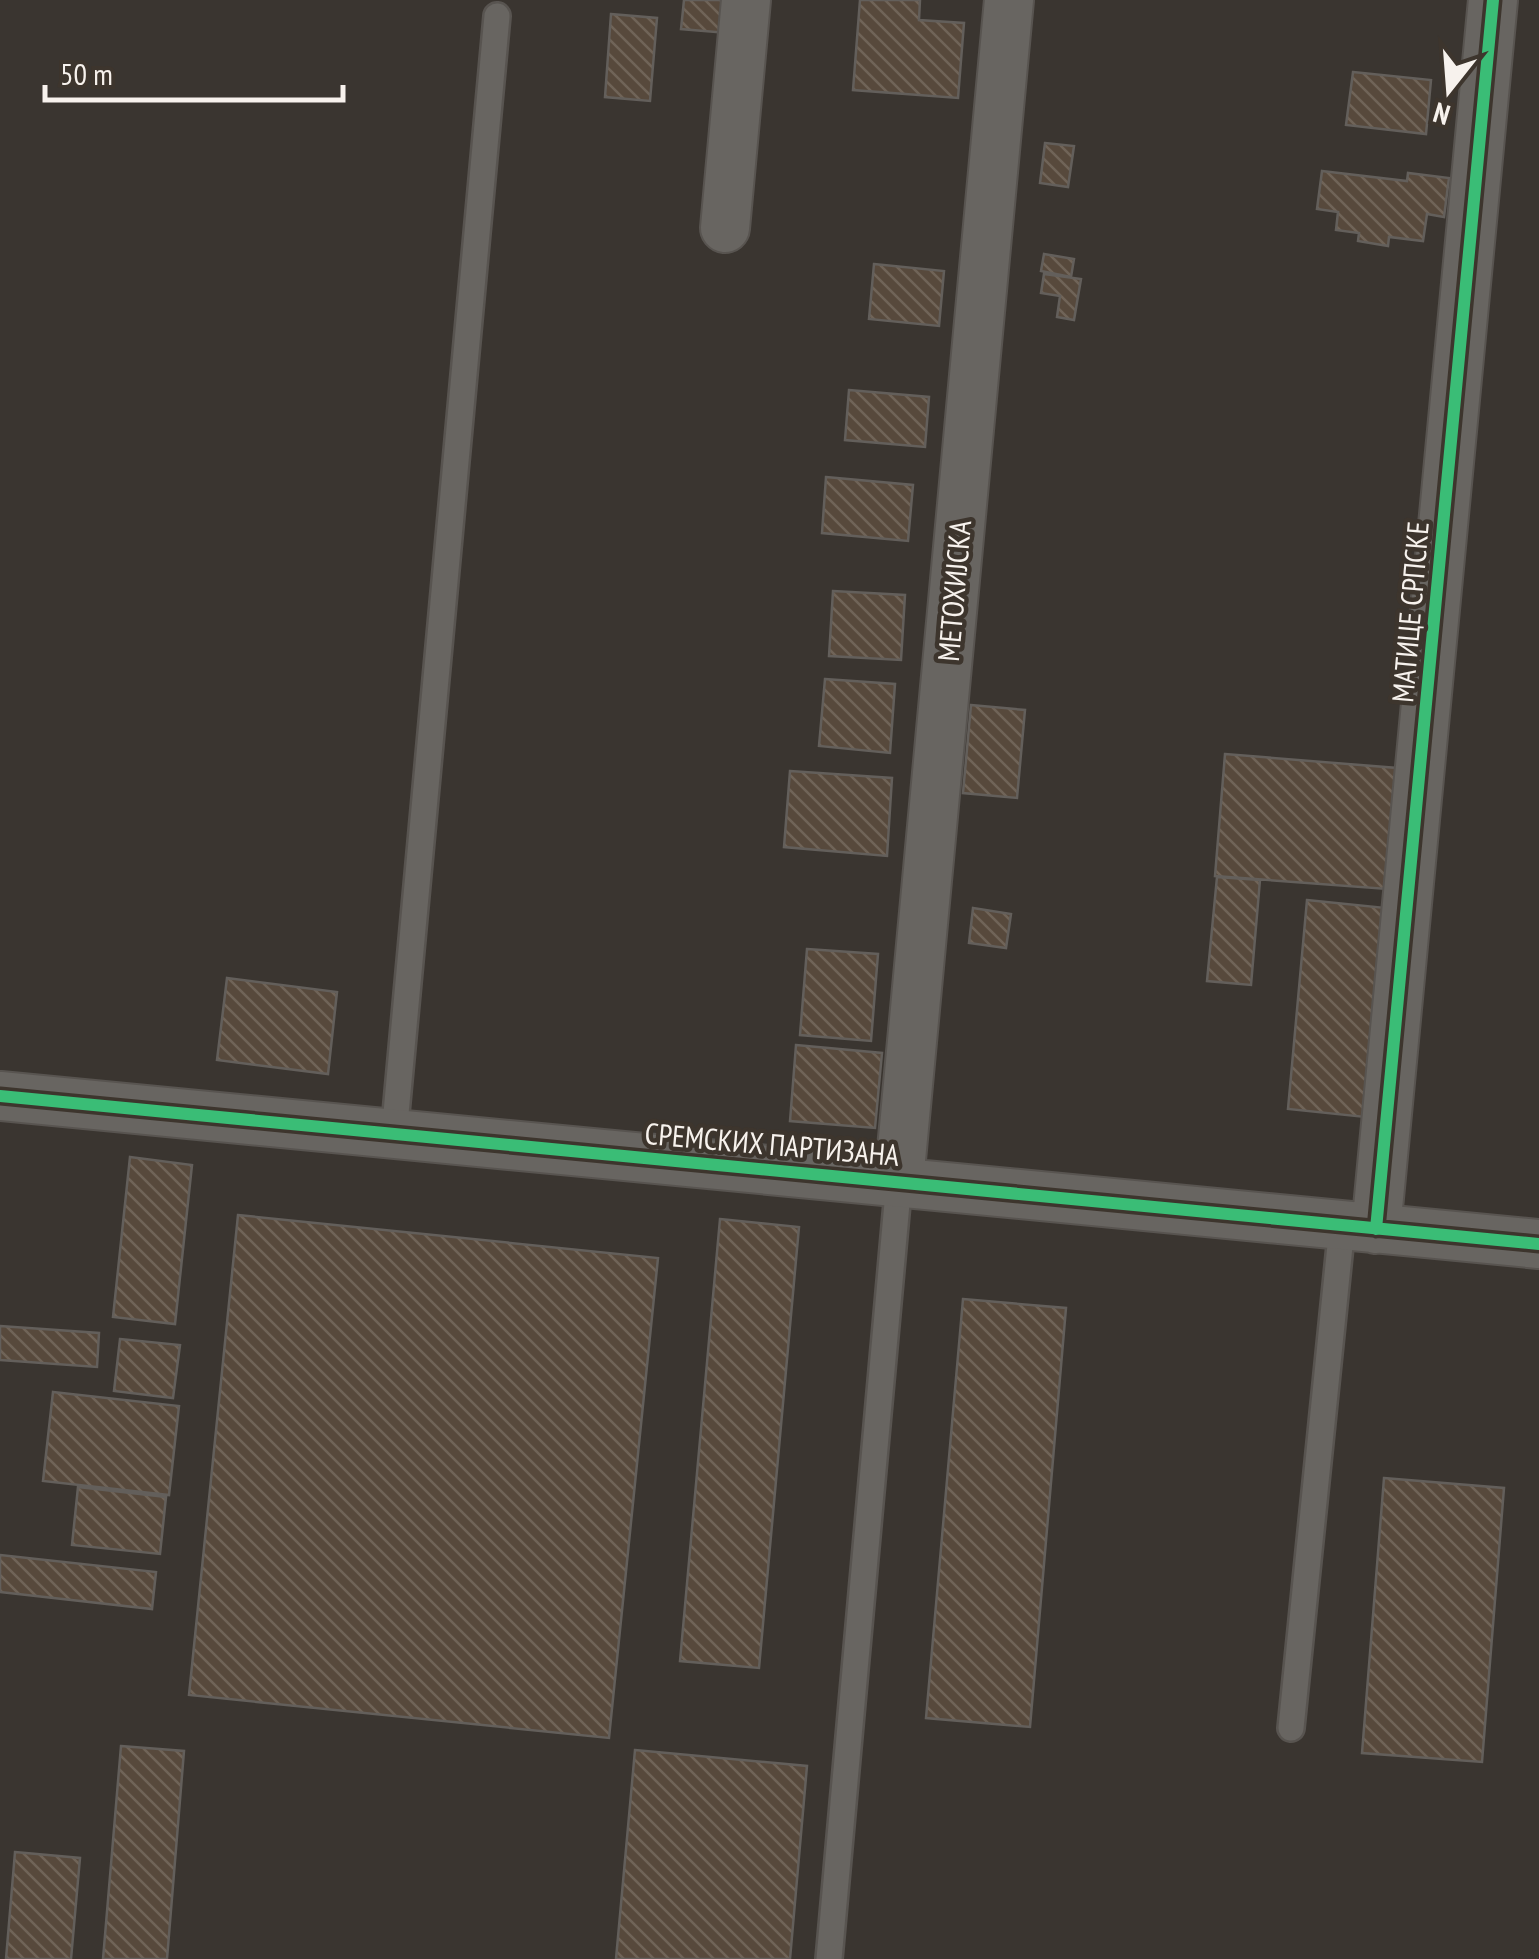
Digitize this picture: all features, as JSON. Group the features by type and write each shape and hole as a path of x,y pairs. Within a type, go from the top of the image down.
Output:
{"street":[{"path":"725,228 746,0"},
{"name":"МЕТОХИЈСКА","path":"899,1182 1009,0"},
{"name":"МАТИЦЕ СРПСКЕ","path":"1359,1228 1493,0"},
{"name":"СРЕМСКИХ ПАРТИЗАНА","path":"0,1096 1539,1244"}],"lane":[{"path":"394,1135 497,16"},
{"path":"829,1959 899,1182"},
{"path":"1291,1728 1359,1228"}],"building":[{"path":"684,0 730,0 727,33 681,29"},
{"path":"860,0 920,0 919,20 964,23 958,98 853,90"},
{"path":"611,14 657,18 650,101 605,97"},
{"path":"1353,72 1431,80 1426,134 1346,125"},
{"path":"1045,143 1074,146 1068,187 1040,183"},
{"path":"1322,171 1407,181 1408,173 1449,178 1444,217 1427,214 1423,241 1389,237 1388,246 1358,241 1359,233 1336,230 1338,212 1317,209"},
{"path":"1044,254 1074,259 1071,277 1041,271"},
{"path":"874,264 944,271 939,326 869,319"},
{"path":"1044,274 1081,279 1074,320 1057,317 1060,296 1041,293"},
{"path":"849,390 929,397 925,447 845,440"},
{"path":"826,477 913,485 908,541 822,533"},
{"path":"833,591 905,595 901,660 829,656"},
{"path":"825,679 895,684 890,753 819,746"},
{"path":"971,705 1025,710 1017,798 963,793"},
{"path":"1225,754 1397,768 1387,889 1215,876"},
{"path":"790,771 892,778 887,856 784,847"},
{"path":"1217,877 1260,880 1251,985 1207,981"},
{"path":"1307,900 1386,908 1365,1117 1288,1109"},
{"path":"973,908 1011,914 1006,948 969,943"},
{"path":"807,949 878,954 871,1041 800,1035"},
{"path":"227,978 337,992 328,1074 217,1060"},
{"path":"796,1045 882,1053 875,1128 790,1121"},
{"path":"130,1157 192,1165 175,1324 113,1317"},
{"path":"238,1215 658,1258 609,1738 189,1695"},
{"path":"720,1219 799,1227 759,1668 680,1661"},
{"path":"963,1299 1066,1308 1030,1727 926,1718"},
{"path":"0,1326 99,1333 97,1367 0,1360"},
{"path":"120,1339 180,1345 173,1398 114,1391"},
{"path":"53,1392 179,1406 169,1495 43,1481"},
{"path":"1384,1478 1504,1488 1482,1762 1362,1753"},
{"path":"78,1487 166,1497 160,1554 72,1545"},
{"path":"0,1555 156,1572 152,1609 0,1592"},
{"path":"121,1746 184,1751 167,1959 103,1959"},
{"path":"635,1750 807,1766 790,1959 616,1959"},
{"path":"15,1852 80,1858 71,1959 6,1959"}],"cycle path":[{"path":"1376,1229 1493,0"},
{"path":"0,1096 1539,1244"}]}
